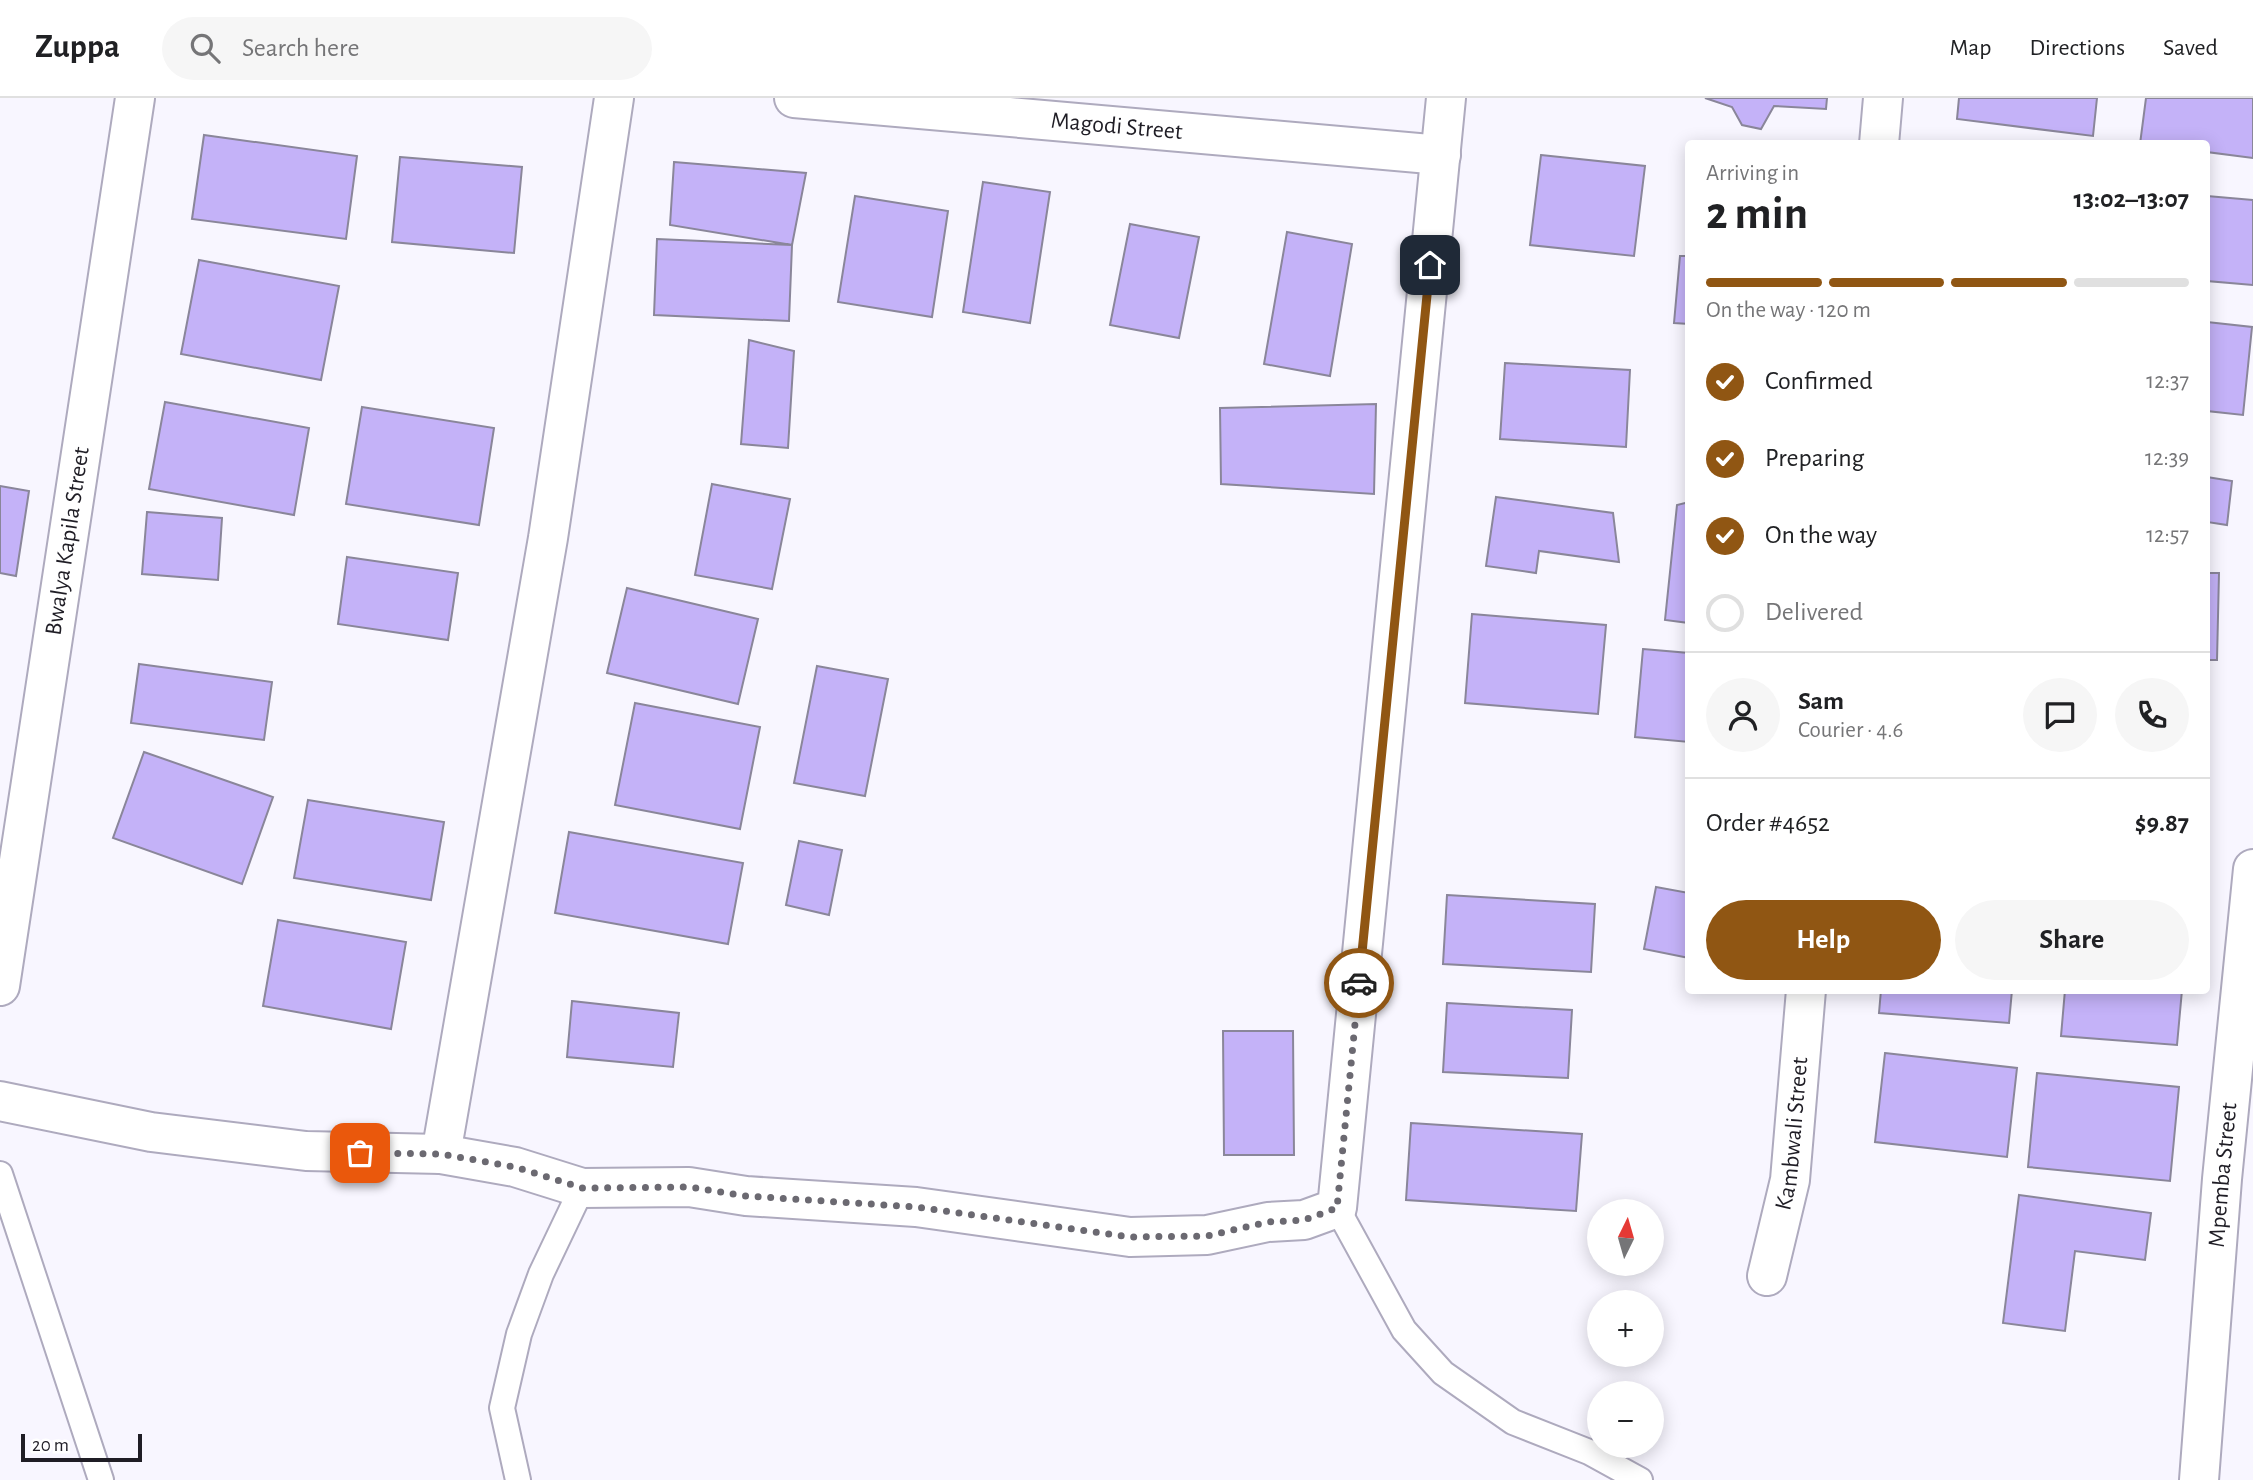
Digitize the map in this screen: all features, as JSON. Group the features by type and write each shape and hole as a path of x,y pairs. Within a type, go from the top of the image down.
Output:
{"street":[{"name":"Bwalya Kapila Street","path":"0,986 135,98"},
{"path":"441,1154 548,538 614,98"},
{"name":"Magodi Street","path":"794,98 1441,155"},
{"path":"0,1101 151,1132 306,1151 441,1154 515,1167 582,1188 689,1187 746,1196 916,1207 1130,1237 1207,1236 1268,1222 1304,1220 1337,1208 1446,98"},
{"path":"1879,140 1883,98"},
{"name":"Mpemba Street","path":"2199,1480 2222,1179 2253,869"},
{"name":"Kambwali Street","path":"1767,1276 1790,1180 1806,994"}],"lane":[{"path":"0,1174 101,1480"},
{"path":"518,1480 502,1408 519,1334 541,1273 582,1188"},
{"path":"1337,1208 1404,1330 1443,1373 1513,1422 1589,1452 1640,1480"}],"building":[{"path":"1705,98 1827,98 1826,109 1774,106 1761,129 1742,125 1732,107"},
{"path":"1959,98 2097,98 2093,136 1957,119"},
{"path":"2146,98 2253,98 2253,158 2210,152 2210,140 2141,140"},
{"path":"204,135 357,156 346,239 192,219"},
{"path":"1541,155 1645,166 1634,256 1530,245"},
{"path":"400,157 522,167 514,253 392,242"},
{"path":"674,162 806,173 792,245 670,225"},
{"path":"983,182 1050,192 1030,323 963,312"},
{"path":"855,196 948,211 932,317 838,302"},
{"path":"2210,196 2253,200 2253,285 2210,281"},
{"path":"1130,224 1199,237 1179,338 1110,325"},
{"path":"1287,232 1352,244 1330,376 1264,364"},
{"path":"657,239 792,245 789,321 654,315"},
{"path":"1680,256 1685,256 1685,324 1674,323"},
{"path":"199,260 339,286 321,380 181,354"},
{"path":"2210,322 2252,327 2243,415 2210,411"},
{"path":"749,340 794,351 788,448 741,444"},
{"path":"1505,363 1630,370 1626,447 1500,439"},
{"path":"165,402 309,428 294,515 149,489"},
{"path":"1376,404 1374,494 1221,484 1220,408"},
{"path":"362,407 494,428 479,525 346,504"},
{"path":"2210,477 2232,481 2227,525 2210,522"},
{"path":"712,484 790,499 772,589 695,575"},
{"path":"0,486 29,491 16,576 0,573"},
{"path":"1496,497 1613,513 1619,562 1539,551 1536,573 1486,566"},
{"path":"1685,503 1685,622 1665,620 1677,505"},
{"path":"147,512 222,518 218,580 142,574"},
{"path":"347,557 458,573 448,640 338,624"},
{"path":"2210,573 2219,573 2217,660 2210,660"},
{"path":"627,588 758,619 738,704 607,673"},
{"path":"1472,614 1606,625 1598,714 1465,703"},
{"path":"1643,649 1685,653 1685,742 1635,737"},
{"path":"139,664 272,682 264,740 131,723"},
{"path":"817,666 888,679 865,796 794,783"},
{"path":"635,703 760,727 740,829 615,805"},
{"path":"144,752 273,797 242,884 113,838"},
{"path":"308,800 444,822 431,900 294,878"},
{"path":"569,832 743,863 728,944 555,913"},
{"path":"799,841 842,850 829,915 786,905"},
{"path":"1656,887 1685,892 1685,957 1644,949"},
{"path":"1447,895 1595,904 1591,972 1443,964"},
{"path":"278,920 406,942 391,1029 263,1006"},
{"path":"1881,994 2012,994 2009,1023 1879,1013"},
{"path":"2065,994 2182,994 2177,1045 2061,1036"},
{"path":"572,1001 679,1013 673,1067 567,1057"},
{"path":"1447,1003 1572,1010 1568,1078 1443,1072"},
{"path":"1223,1031 1293,1031 1294,1155 1224,1155"},
{"path":"1885,1053 2017,1068 2007,1157 1875,1142"},
{"path":"2037,1073 2179,1087 2170,1181 2028,1167"},
{"path":"1411,1123 1582,1134 1576,1211 1406,1200"},
{"path":"2019,1195 2151,1213 2145,1260 2075,1251 2065,1331 2003,1323"}],"way so far":[{"path":"360,1153 441,1154 515,1167 582,1188 689,1187 746,1196 916,1207 1130,1237 1207,1236 1268,1222 1304,1220 1337,1208 1359,983"}],"route":[{"path":"1359,983 1430,265"}]}
